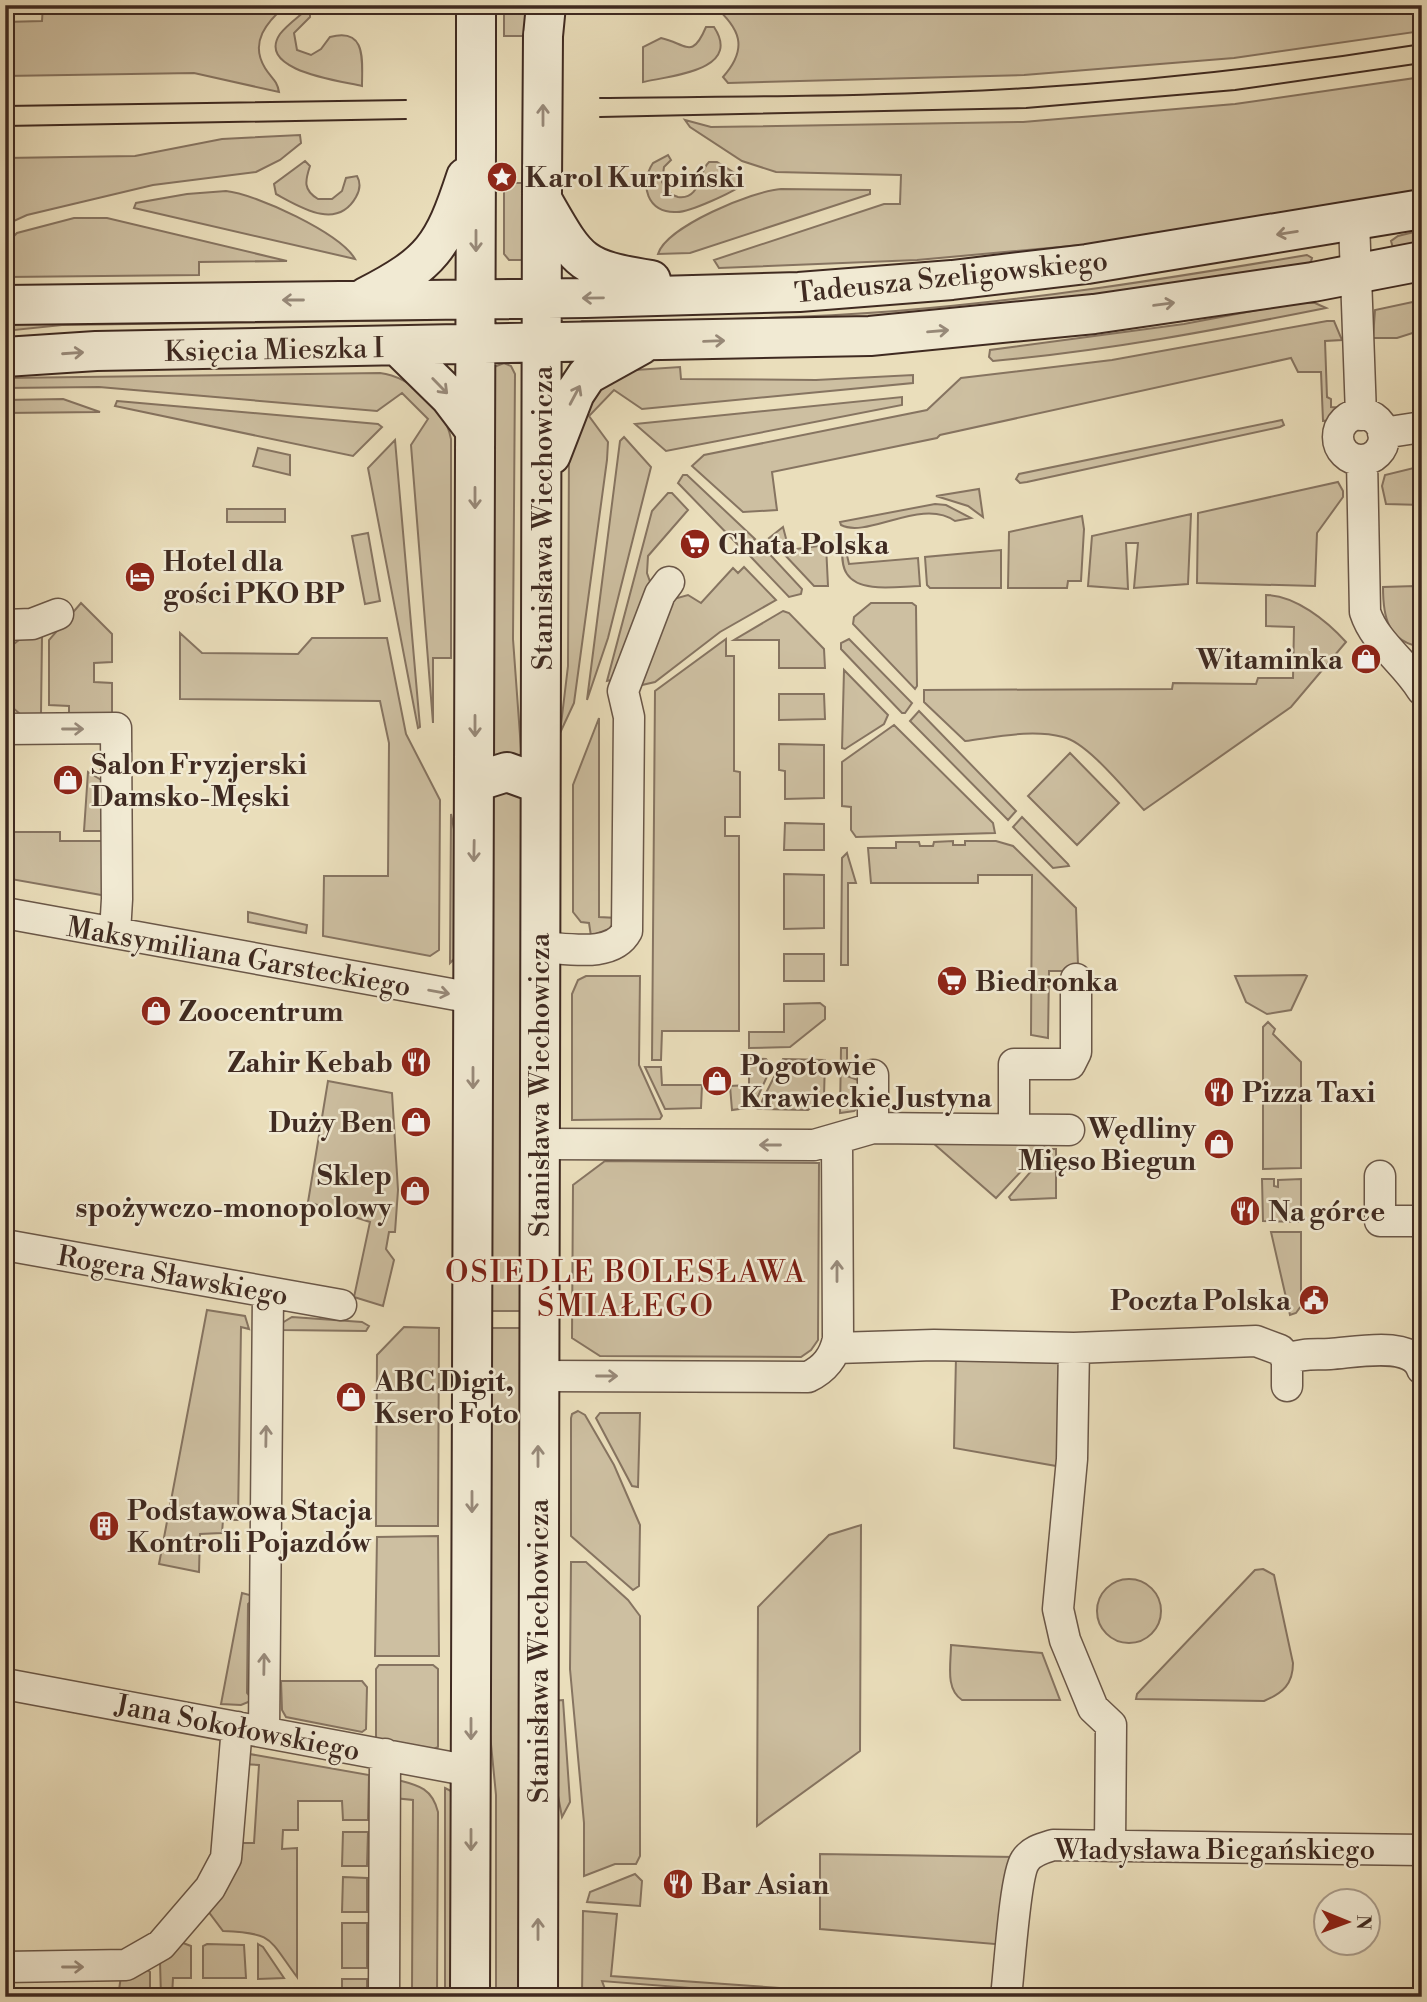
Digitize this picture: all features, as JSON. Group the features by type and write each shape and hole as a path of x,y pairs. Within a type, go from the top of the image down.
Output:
{"street":[{"path":"470,1997 476,346 472,172 476,21"},
{"name":"Stanisława Wiechowicza","path":"538,1997 539,947 544,21"},
{"path":"361,300 418,268 440,243 472,172"},
{"path":"542,192 577,257 589,266 607,273 735,293"},
{"name":"Tadeusza Szeligowskiego","path":"476,299 848,288 989,276 1135,257 1422,209"},
{"path":"1354,221 1356,274 1372,424 1380,450 1362,460 1346,454 1338,438 1347,420 1372,424 1422,427"},
{"name":"Tadeusza Szeligowskiego","path":"542,345 870,336 996,326 1161,305 1422,261"},
{"name":"Księcia Mieszka I","path":"5,305 476,299"},
{"path":"542,482 575,393 587,376 646,343"},
{"name":"Księcia Mieszka I","path":"5,357 96,351 542,345"},
{"path":"399,347 450,397 475,430"},
{"path":"1362,460 1365,612 1371,630 1408,670 1422,690"},
{"path":"539,947 609,948 622,941 627,931 629,717 623,691 660,594 669,582"},
{"path":"5,625 43,622 58,614"},
{"path":"5,729 116,728 117,904 114,933"},
{"path":"475,782 507,772 540,784"},
{"name":"Maksymiliana Garsteckiego","path":"5,913 473,998"},
{"path":"1014,1129 1014,1064 1070,1064 1076,1052 1076,979"},
{"path":"873,1075 873,1128"},
{"path":"539,1144 814,1145 873,1128 1069,1129"},
{"path":"538,1376 808,1377 827,1364 836,1349 837,1140"},
{"path":"1380,1176 1380,1221 1422,1220"},
{"name":"Rogera Sławskiego","path":"5,1245 341,1305"},
{"path":"5,1967 126,1965 154,1951 199,1903 224,1864 251,1730 268,1293"},
{"path":"836,1349 934,1345 1074,1348 1256,1341 1280,1350 1287,1373 1303,1353 1391,1350 1406,1354 1420,1363 1422,1369"},
{"path":"1074,1348 1072,1459 1058,1609 1065,1640 1093,1708 1111,1725 1110,1846"},
{"name":"Jana Sokołowskiego","path":"5,1684 471,1772"},
{"path":"384,1997 385,1754"},
{"name":"Władysława Biegańskiego","path":"1006,1997 1025,1861 1037,1850 1053,1845 1422,1849"}],"shaded area":[{"path":"43,5 286,5 272,18 262,33 259,50 265,68 279,92 194,73 5,76 5,22 42,21"},
{"path":"504,5 529,5 529,36 504,36"},
{"path":"713,5 1422,5 1422,31 1234,58 1024,75 728,83 723,77 736,57 738,39 730,22"},
{"path":"305,11 310,12 310,17 294,33 297,50 311,55 321,49 330,37 351,37 360,48 362,86 304,72 279,57 276,47 280,34"},
{"path":"706,27 714,27 720,42 719,53 711,62 685,74 643,82 643,47 661,38 692,47"},
{"path":"1422,77 1422,194 1115,242 917,260 719,268 714,260 884,204 900,204 901,175 776,172 742,161 690,127 685,120 711,127 1023,122 1235,104"},
{"path":"300,135 301,143 280,160 256,172 153,185 27,215 5,225 5,158 135,156 222,139"},
{"path":"668,155 671,160 664,167 662,182 675,196 685,197 695,190 709,162 717,162 741,177 743,184 692,209 677,212 659,208 649,196 647,180 653,163"},
{"path":"305,161 310,166 306,181 308,189 318,199 332,199 342,191 346,178 357,176 358,192 348,207 339,213 318,213 276,194 274,184"},
{"path":"504,183 529,183 523,260 509,260 504,254"},
{"path":"781,189 870,190 870,194 690,253 658,254 677,232 693,222 732,203"},
{"path":"226,191 257,199 296,216 333,238 355,259 134,208 136,203 187,194"},
{"path":"74,218 107,218 287,261 199,262 199,275 7,277 5,245 17,233"},
{"path":"1422,230 1422,245 1393,248 1391,241 1398,236"},
{"path":"1307,255 1312,258 1310,265 933,318 578,325 582,321 778,318 948,306 1102,288"},
{"path":"1422,300 1422,330 1397,338 1373,338 1375,310"},
{"path":"1299,302 1315,303 1326,308 1119,346 993,361 989,357 990,350 1184,324"},
{"path":"434,316 431,320 62,325 5,331 5,319"},
{"path":"1334,321 1342,340 1325,341 1327,397 1331,399 1331,407 1345,408 1339,416 1330,420 1323,421 1321,372 1298,372 1291,358 940,435 937,438 772,472 777,510 743,512 692,466 704,455 927,410 961,378 1112,360"},
{"path":"504,363 511,366 515,374 513,639 522,763 489,760 494,367"},
{"path":"680,367 681,379 816,380 913,375 913,383 642,409 614,390 589,416 608,442 607,460 574,703 560,733 568,666 569,448 591,391 635,370"},
{"path":"380,373 415,387 425,396 442,416 451,439 451,658 433,658 433,723 411,445 428,419 402,393 377,411 99,387 5,388 5,378"},
{"path":"902,397 902,405 666,451 635,424"},
{"path":"63,399 100,412 5,413 5,400"},
{"path":"117,401 378,424 382,427 353,456 115,406"},
{"path":"1282,420 1284,425 1280,427 1027,482 1020,483 1016,479 1019,474"},
{"path":"624,437 651,467 608,638 587,700 620,441"},
{"path":"395,440 420,727 418,728 368,468"},
{"path":"258,448 290,455 290,475 253,466"},
{"path":"1422,466 1422,505 1386,504 1382,486 1385,475"},
{"path":"683,475 687,475 755,539 743,550 678,483"},
{"path":"1338,482 1343,497 1317,533 1315,586 1197,583 1198,513"},
{"path":"979,489 983,517 968,506 936,496"},
{"path":"668,493 672,493 688,510 648,556 647,573 654,593 621,678 607,681 652,511"},
{"path":"935,504 946,505 971,518 955,521 942,515 927,513 852,528 841,525 840,522"},
{"path":"227,509 285,509 285,522 227,522"},
{"path":"1191,514 1188,584 1134,588 1138,543 1126,543 1128,589 1088,586 1092,536"},
{"path":"1082,516 1084,529 1081,581 1068,581 1067,588 1008,588 1009,532"},
{"path":"783,527 789,550 826,545 828,586 814,586 769,538"},
{"path":"368,533 380,601 365,604 352,536"},
{"path":"842,542 849,564 918,558 920,586 881,588 853,580 844,567"},
{"path":"761,545 802,589 801,594 789,597 750,556"},
{"path":"1001,550 1001,588 930,588 927,585 925,557"},
{"path":"744,567 776,600 720,632 655,682 629,688 670,600 688,595 701,603 733,568 738,573"},
{"path":"1415,586 1415,596 1422,596 1422,647 1401,640 1394,633 1384,608 1383,587"},
{"path":"1266,595 1299,604 1330,626 1346,642 1291,707 1144,810 1106,768 1073,741 1051,735 1026,734 965,741 924,702 924,690 1172,689 1173,683 1256,684 1258,678 1293,678 1294,627 1266,626"},
{"path":"81,603 112,634 112,662 94,663 94,682 112,683 112,714 69,714 69,706 49,705 49,640"},
{"path":"871,603 912,603 916,606 915,689 853,624 854,617"},
{"path":"783,611 789,613 824,649 825,668 779,668 779,640 734,640"},
{"path":"180,633 202,653 298,654 312,638 387,638 406,734 440,800 439,950 430,956 323,936 324,876 388,876 389,743 380,701 180,699"},
{"path":"24,636 42,637 41,714 20,714 5,701 5,651"},
{"path":"726,639 726,656 734,656 734,771 740,772 740,817 725,817 725,836 739,836 739,1031 662,1031 661,1060 652,1060 655,691"},
{"path":"849,639 912,703 905,713 902,713 841,649 841,643"},
{"path":"844,670 888,715 884,724 845,749 842,748"},
{"path":"779,694 824,694 825,719 779,720"},
{"path":"919,711 1016,811 1008,820 910,721"},
{"path":"599,718 599,917 617,918 609,929 591,936 589,923 581,922 573,912 573,785"},
{"path":"894,725 993,823 995,833 856,837 851,830 851,807 842,806 842,762"},
{"path":"779,744 824,745 824,798 785,799 785,771 779,770"},
{"path":"1070,753 1119,803 1077,845 1028,796"},
{"path":"88,772 103,781 112,831 84,831"},
{"path":"498,787 525,798 524,1311 486,1311 488,801"},
{"path":"451,814 461,864 456,957 450,963"},
{"path":"1022,817 1069,866 1053,868 1013,827"},
{"path":"785,823 824,824 824,850 784,850"},
{"path":"5,832 60,832 60,841 112,841 107,896 5,878"},
{"path":"953,841 953,845 965,845 965,841 996,841 1013,846 1076,908 1078,965 1069,971 1049,971 1048,1038 1031,1035 1032,875 978,875 978,883 871,883 868,848 896,848 896,842 919,842 920,846 933,846 934,842"},
{"path":"847,853 856,883 848,883 848,965 841,965 842,858"},
{"path":"784,874 824,875 824,928 784,929"},
{"path":"248,912 307,925 306,933 248,922"},
{"path":"784,954 824,954 824,981 784,981"},
{"path":"586,976 640,976 639,1065 662,1116 660,1119 572,1120 572,994 578,980"},
{"path":"1235,976 1307,976 1291,1010 1267,1014 1246,1002"},
{"path":"820,1003 825,1007 825,1019 790,1047 749,1048 749,1032 784,1032 784,1004"},
{"path":"1268,1022 1275,1029 1273,1034 1301,1062 1301,1168 1263,1169 1263,1027"},
{"path":"841,1048 847,1048 847,1076 858,1080 861,1105 854,1111 840,1113"},
{"path":"749,1058 766,1059 770,1070 753,1107 732,1110 730,1086 749,1085"},
{"path":"783,1059 825,1060 824,1097 808,1110 758,1109"},
{"path":"645,1067 661,1067 662,1085 702,1085 701,1108 665,1109"},
{"path":"328,1081 392,1093 398,1190 395,1232 389,1232 386,1249 394,1260 383,1306 354,1297 370,1222 308,1202"},
{"path":"1043,1142 1044,1147 996,1198 933,1143"},
{"path":"1050,1149 1056,1149 1056,1198 1011,1200 1009,1197"},
{"path":"605,1161 819,1163 818,1340 811,1350 801,1357 600,1356 572,1338 573,1185"},
{"path":"1262,1179 1274,1179 1274,1186 1278,1187 1278,1180 1301,1179 1301,1222 1263,1221"},
{"path":"1271,1232 1301,1232 1301,1306 1296,1313 1290,1315"},
{"path":"207,1310 245,1316 249,1329 241,1327 238,1520 223,1520 222,1533 200,1534 199,1572 159,1564"},
{"path":"292,1317 362,1322 369,1326 366,1331 282,1330 282,1323"},
{"path":"404,1327 439,1328 438,1526 376,1526 377,1355"},
{"path":"486,1328 525,1328 523,1997 496,1997 496,1795 485,1683"},
{"path":"956,1357 1064,1358 1062,1467 954,1448"},
{"path":"578,1411 585,1415 614,1465 640,1525 639,1586 633,1590 571,1536 571,1418 572,1414"},
{"path":"600,1413 640,1413 638,1487 632,1486 596,1418"},
{"path":"861,1525 860,1751 757,1826 758,1607 829,1535"},
{"path":"438,1536 439,1656 375,1656 377,1537"},
{"path":"571,1562 586,1562 628,1600 640,1616 640,1856 636,1864 615,1864 584,1876 584,1823 570,1669"},
{"path":"1263,1569 1274,1575 1293,1663 1286,1687 1264,1701 1136,1699 1137,1694 1255,1570"},
{"path":"1129,1579 1152,1588 1161,1611 1152,1634 1129,1643 1106,1634 1097,1611 1106,1588"},
{"path":"242,1593 257,1597 248,1604 247,1693 253,1700 241,1705 221,1704"},
{"path":"951,1645 1042,1653 1060,1700 962,1700 951,1683"},
{"path":"379,1665 433,1665 438,1669 438,1747 434,1749 376,1739 376,1669"},
{"path":"281,1681 362,1681 367,1687 366,1729 362,1732 286,1717 282,1710"},
{"path":"563,1700 570,1802 562,1817 550,1753 551,1701"},
{"path":"244,1753 369,1775 368,1820 343,1820 342,1801 298,1801 298,1830 283,1830 282,1849 297,1848 297,1977 268,1940 252,1934 223,1931 208,1911 236,1843 254,1843 259,1765 241,1764"},
{"path":"394,1779 416,1785 428,1792 438,1812 437,1997 401,1997 412,1991 413,1800 394,1798"},
{"path":"445,1788 453,1792 456,1997 445,1997"},
{"path":"343,1832 368,1832 367,1866 342,1866"},
{"path":"820,1854 1015,1857 1006,1945 820,1929"},
{"path":"635,1874 642,1881 640,1906 587,1902 590,1892"},
{"path":"343,1877 367,1878 367,1912 342,1912"},
{"path":"583,1911 617,1914 611,1976 908,1997 806,1997 602,1981 608,1997 582,1997"},
{"path":"342,1923 367,1923 367,1968 342,1968"},
{"path":"177,1944 191,1946 191,1978 173,1978 172,1997 161,1997 160,1961"},
{"path":"258,1944 263,1947 284,1978 258,1979"},
{"path":"244,1945 246,1978 203,1978 203,1946"},
{"path":"145,1968 150,1972 150,1997 118,1997 121,1976"},
{"path":"342,1979 367,1979 367,1997 342,1997"}],"tram line":[{"path":"600,98 867,95 1028,88 1225,71 1422,44"},
{"path":"600,117 1026,108 1235,90 1422,63"},
{"path":"5,106 406,100"},
{"path":"5,126 406,119"}],"place":[{"name":"Karol Kurpiński","path":"502,177"},
{"name":"Chata Polska","path":"695,544"},
{"name":"Hotel dla gości PKO BP","path":"140,577"},
{"name":"Witaminka","path":"1366,659"},
{"name":"Salon Fryzjerski Damsko-Męski","path":"68,780"},
{"name":"Biedronka","path":"952,981"},
{"name":"Zoocentrum","path":"156,1011"},
{"name":"Zahir Kebab","path":"416,1062"},
{"name":"Pogotowie Krawieckie Justyna","path":"717,1081"},
{"name":"Pizza Taxi","path":"1219,1092"},
{"name":"Duży Ben","path":"416,1122"},
{"name":"Wędliny Mięso Biegun","path":"1219,1144"},
{"name":"Sklep spożywczo-monopolowy","path":"415,1191"},
{"name":"Na górce","path":"1245,1211"},
{"name":"Poczta Polska","path":"1314,1300"},
{"name":"ABC Digit, Ksero Foto","path":"351,1397"},
{"name":"Podstawowa Stacja Kontroli Pojazdów","path":"104,1526"},
{"name":"Bar Asian","path":"678,1884"}],"district":[{"name":"OSIEDLE BOLESŁAWA ŚMIAŁEGO","path":"626,1289"}]}
